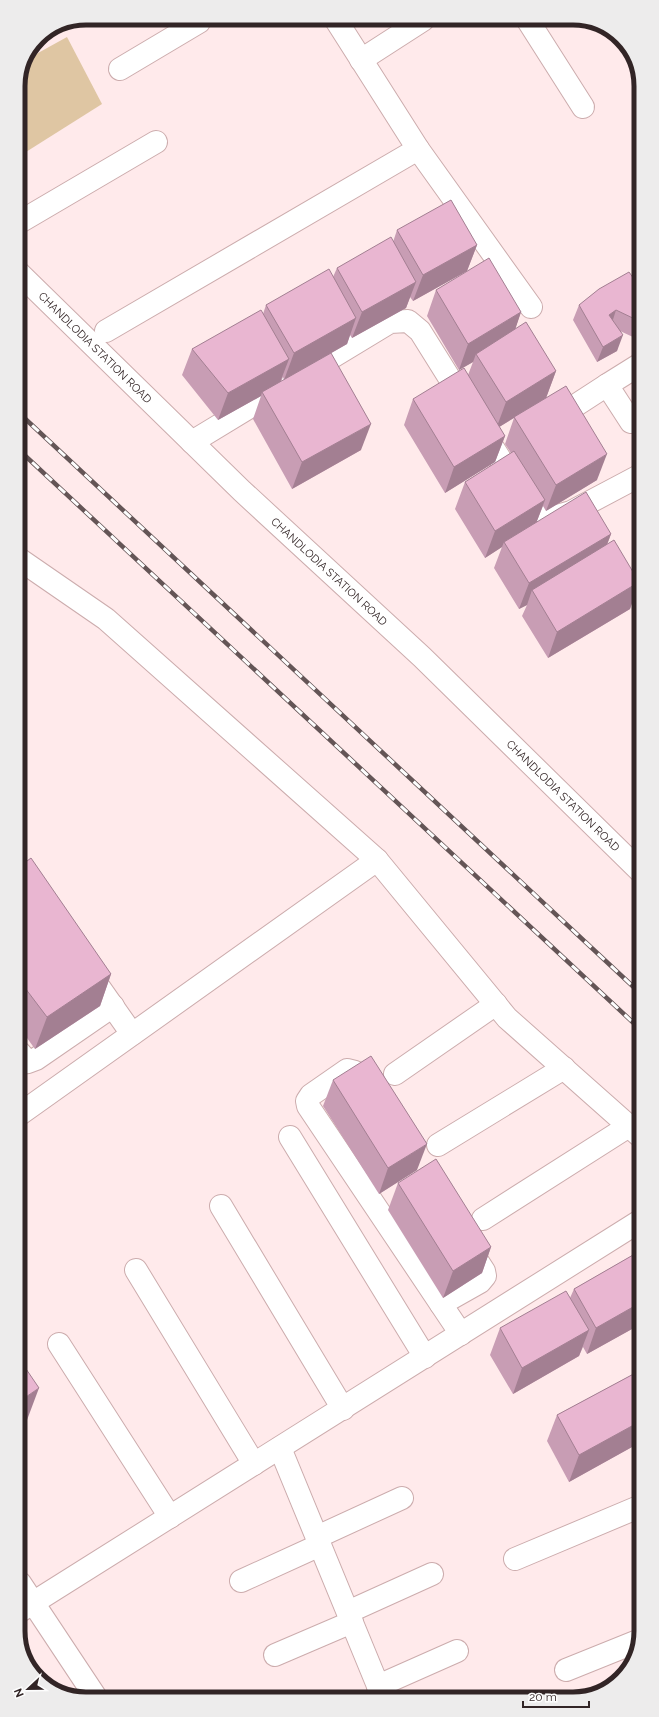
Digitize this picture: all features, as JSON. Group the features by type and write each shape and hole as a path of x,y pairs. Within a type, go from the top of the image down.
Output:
{"street":[{"path":"120,69 194,25"},
{"path":"339,25 418,149 531,307"},
{"path":"361,60 415,25"},
{"path":"531,25 583,107"},
{"path":"25,219 156,142"},
{"path":"106,331 418,149"},
{"name":"CHANDLODIA STATION ROAD","path":"25,279 242,491 422,657 634,865"},
{"path":"192,442 390,322 408,322 420,331 532,510 550,518 571,512 634,479"},
{"path":"567,411 634,368"},
{"path":"607,385 631,422"},
{"path":"25,563 106,619 377,860 507,1018 634,1131 483,1219"},
{"path":"25,1110 377,860"},
{"path":"77,955 132,1034"},
{"path":"395,1074 496,1004"},
{"path":"25,1059 28,1062 36,1059 113,1006"},
{"path":"438,1145 564,1068"},
{"path":"376,1105 355,1072 348,1070 311,1095 308,1101 308,1106 461,1334"},
{"path":"290,1136 425,1358"},
{"path":"221,1206 342,1409"},
{"path":"91,1692 27,1607 634,1226"},
{"path":"441,1304 480,1282 484,1276 484,1271 458,1231"},
{"path":"136,1270 254,1464"},
{"path":"59,1344 170,1517"},
{"path":"280,1448 380,1692 457,1651"},
{"path":"241,1581 402,1498"},
{"path":"515,1559 634,1509"},
{"path":"275,1655 432,1574"},
{"path":"566,1670 633,1643"}],"shaded area":[{"path":"67,37 102,104 25,153 25,82 27,70 33,56"}],"building":[{"path":"451,200 477,245 423,275 397,230"},
{"path":"391,237 416,282 362,312 337,268"},
{"path":"489,258 521,312 468,344 436,290"},
{"path":"329,269 356,318 294,353 266,305"},
{"path":"629,272 634,279 634,319 616,310 609,315 623,335 603,347 579,305 599,289"},
{"path":"261,310 289,359 228,393 192,349"},
{"path":"526,322 556,371 506,402 476,354"},
{"path":"331,353 371,424 302,462 262,392"},
{"path":"464,368 505,436 454,467 413,399"},
{"path":"566,386 607,454 556,485 514,417"},
{"path":"514,451 545,500 495,531 465,482"},
{"path":"586,492 611,534 529,583 504,542"},
{"path":"614,540 634,574 634,585 557,632 532,590"},
{"path":"31,858 111,974 47,1017 25,988 25,862"},
{"path":"371,1056 427,1144 388,1168 333,1080"},
{"path":"436,1159 491,1247 453,1271 398,1183"},
{"path":"634,1254 634,1306 596,1328 574,1289"},
{"path":"566,1291 589,1330 522,1368 500,1328"},
{"path":"25,1367 39,1388 25,1398"},
{"path":"634,1374 634,1425 579,1455 557,1415"}],"railway":[{"path":"25,419 634,987"},
{"path":"25,456 634,1023"}]}
